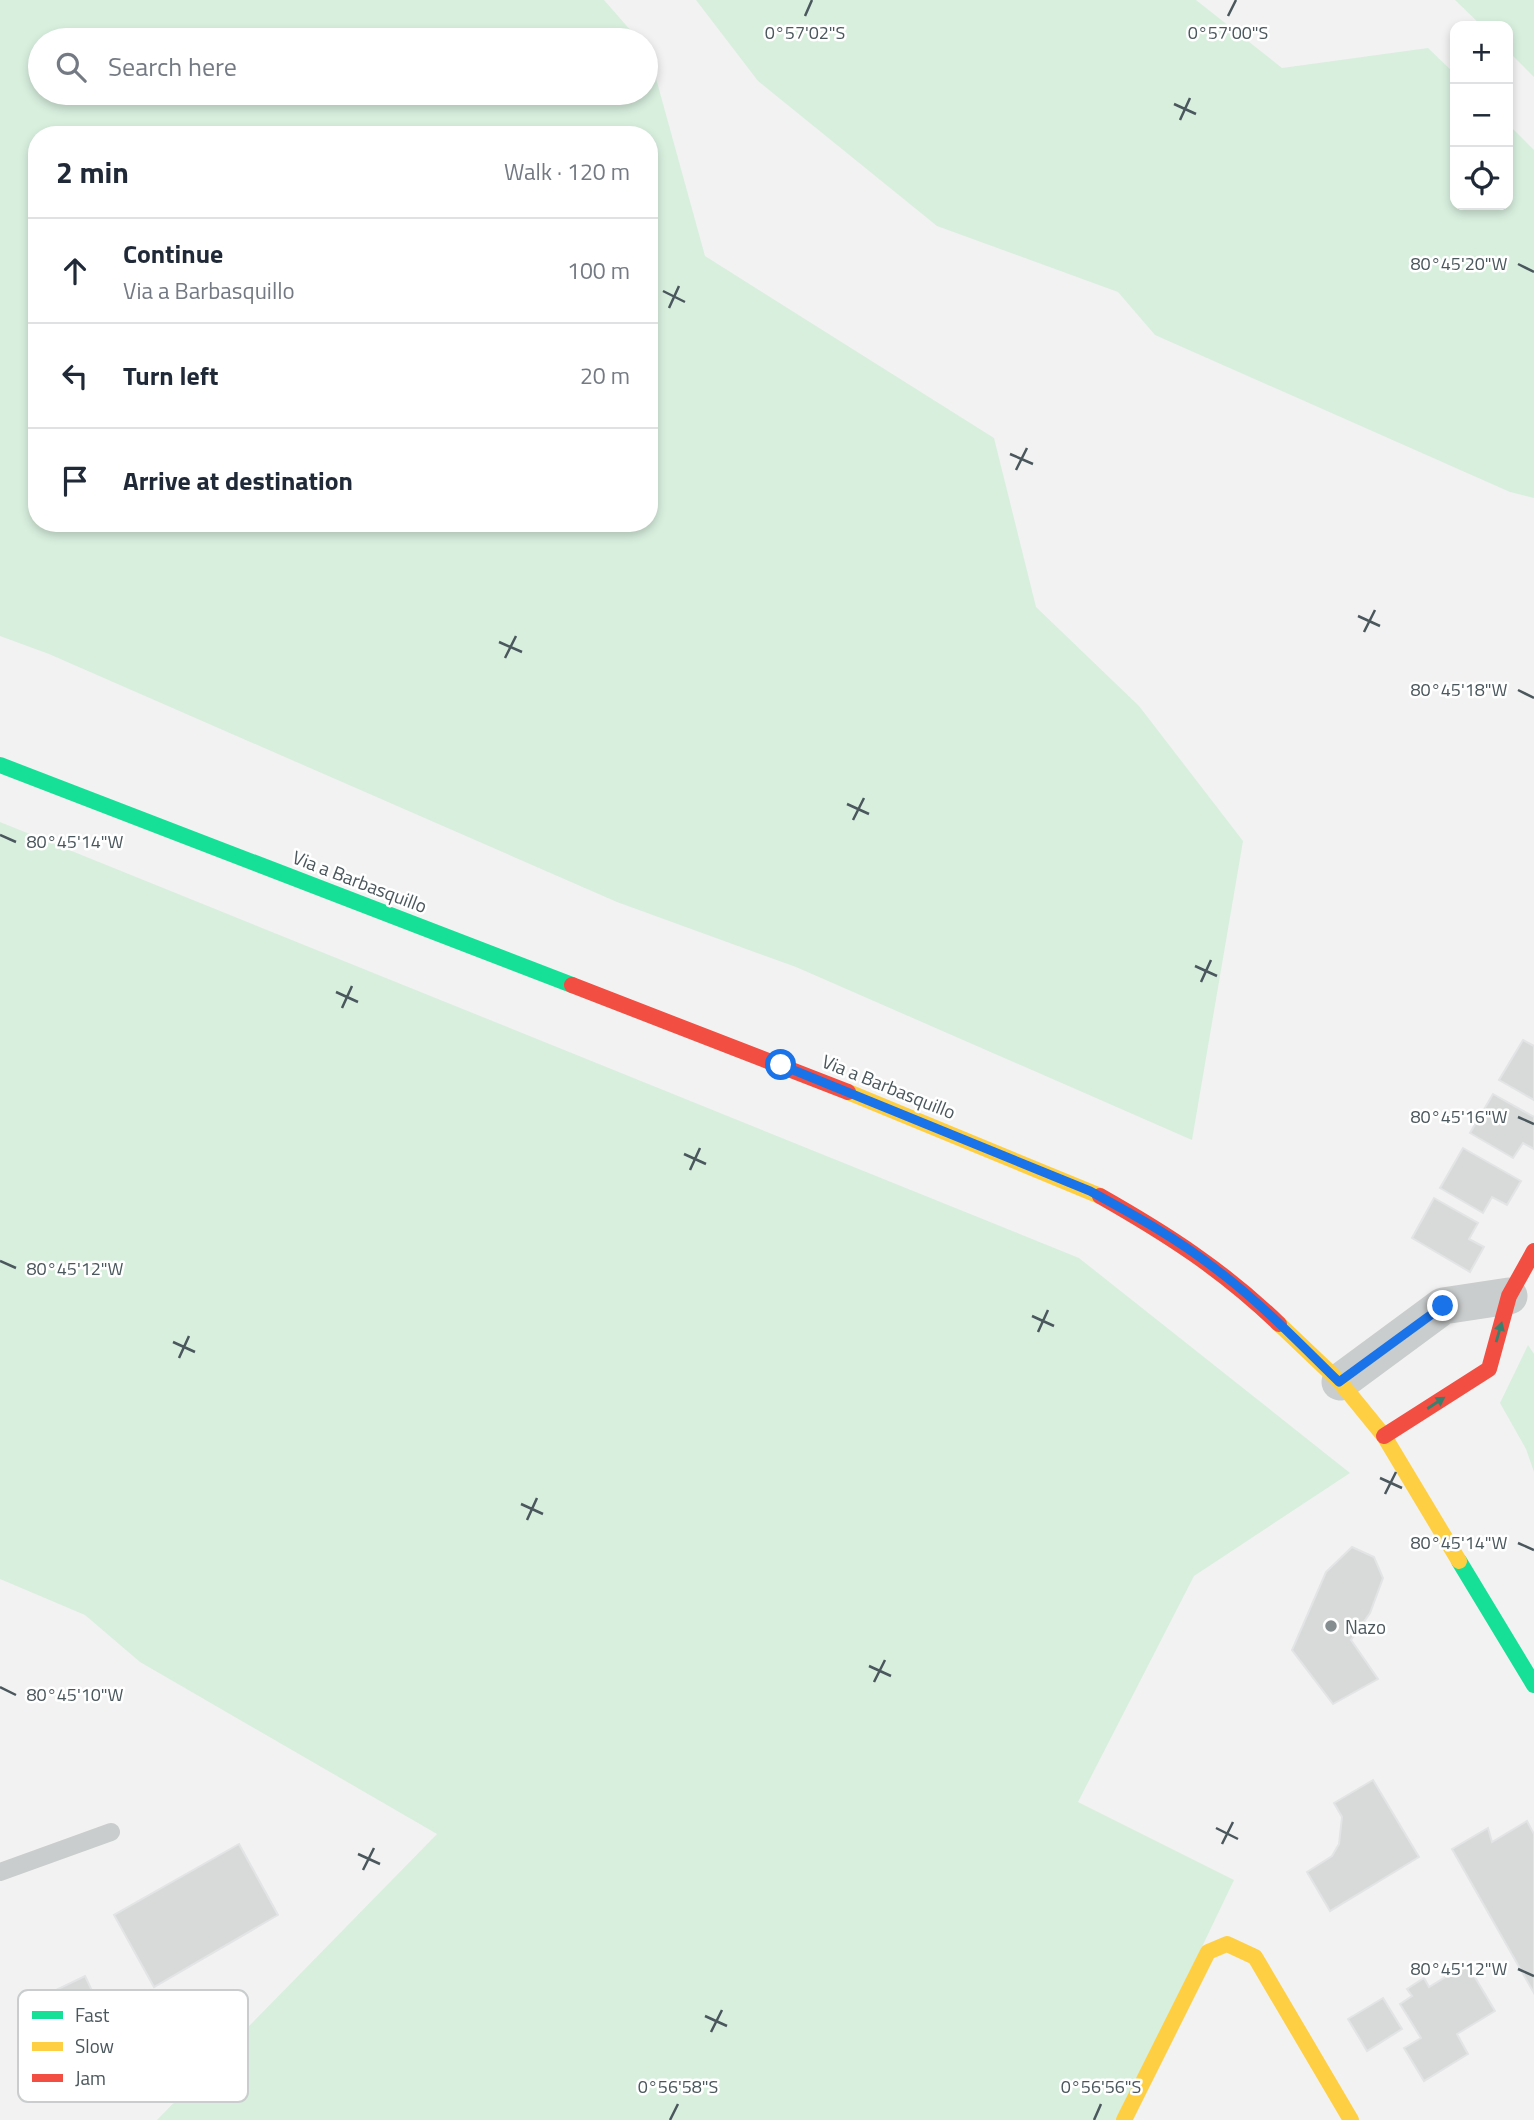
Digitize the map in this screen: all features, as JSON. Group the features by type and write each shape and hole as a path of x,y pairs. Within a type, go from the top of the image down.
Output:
{"main road":[{"name":"Via a Barbasquillo","path":"0,765 781,1065 1090,1191 1171,1237 1218,1270 1273,1318 1339,1382 1384,1436 1534,1685"},
{"path":"1384,1436 1489,1369 1509,1296 1534,1251"},
{"path":"1124,2120 1208,1952 1227,1944 1255,1957 1351,2120"}],"street":[{"path":"1339,1382 1443,1306 1509,1296"}],"lane":[{"path":"0,1872 111,1832"}],"green space":[{"path":"0,0 604,0 628,28 28,28 28,105 658,105 658,86 705,256 994,438 1036,607 1139,706 1243,841 1192,1140 796,967 617,902 49,654 0,636"},
{"path":"696,0 1196,0 1282,68 1428,48 1450,69 1450,210 1513,210 1513,129 1534,150 1534,498 1510,492 1155,335 1118,292 937,226 758,81"},
{"path":"1455,0 1534,0 1534,77 1513,56 1513,21 1477,21"},
{"path":"0,822 1079,1258 1350,1473 1194,1576 1078,1802 1234,1880 1119,2120 157,2120 175,2102 248,2102 248,2027 437,1834 140,1662 85,1615 0,1579"},
{"path":"1528,1345 1534,1354 1534,1472 1526,1449 1500,1403"}],"building":[{"path":"1523,1040 1534,1046 1534,1100 1499,1080"},
{"path":"1493,1094 1534,1117 1534,1149 1523,1143 1513,1158 1470,1133"},
{"path":"1463,1148 1521,1181 1507,1205 1492,1197 1483,1213 1440,1188"},
{"path":"1434,1198 1478,1223 1469,1239 1484,1247 1470,1272 1412,1238"},
{"name":"Nazo","path":"1352,1547 1374,1557 1383,1578 1370,1613 1351,1640 1378,1679 1333,1704 1292,1650 1326,1572"},
{"path":"1373,1780 1419,1857 1330,1911 1307,1872 1332,1856 1339,1844 1342,1817 1334,1803"},
{"path":"1527,1821 1534,1834 1534,1993 1452,1849 1488,1828 1492,1842"},
{"path":"239,1844 278,1915 154,1987 114,1915"},
{"path":"1467,1964 1495,2011 1457,2034 1468,2054 1424,2081 1404,2048 1421,2038 1400,2004 1412,1996 1407,1989 1424,1978 1429,1987"},
{"path":"85,1976 92,1990 56,1990"},
{"path":"1383,1998 1402,2029 1367,2051 1348,2019"}],"traffic: fast":[{"path":"0,765 572,985"},
{"path":"1459,1561 1534,1685"}],"traffic: slow":[{"path":"848,1092 1100,1196"},
{"path":"1279,1324 1340,1382 1384,1436 1459,1561"},
{"path":"1124,2120 1208,1952 1227,1944 1255,1957 1351,2120"}],"traffic: jam":[{"path":"572,985 848,1092"},
{"path":"1100,1196 1194,1254 1279,1324"},
{"path":"1384,1436 1489,1369 1509,1296 1534,1251"}],"place":[{"name":"Nazo","path":"1331,1626"}],"route":[{"path":"781,1065 1090,1191 1126,1210 1218,1270 1273,1318 1339,1382 1443,1306"}]}
